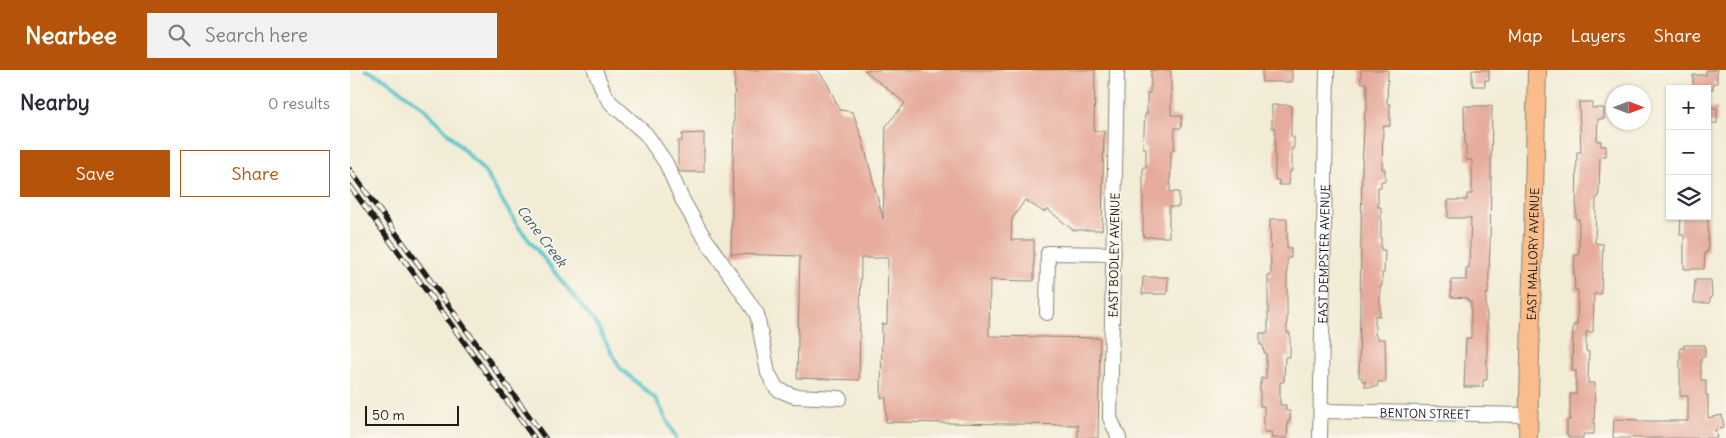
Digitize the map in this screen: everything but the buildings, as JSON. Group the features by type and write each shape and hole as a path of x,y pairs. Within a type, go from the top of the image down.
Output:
{"main road":[{"name":"EAST MALLORY AVENUE","path":"1528,438 1537,70"}],"street":[{"path":"595,70 604,93 611,103 646,134 666,163 682,199 700,231 757,314 768,373 778,389 794,396 840,398"},
{"name":"EAST BODLEY AVENUE","path":"1117,70 1110,418 1119,438"},
{"name":"EAST DEMPSTER AVENUE","path":"1320,438 1327,70"},
{"path":"1046,313 1048,253 1114,254"},
{"name":"BENTON STREET","path":"1321,411 1528,415"}],"waterway":[{"name":"Cane Creek","path":"366,70 385,79 425,109 485,172 517,225 596,324 620,368 656,399 676,438"}],"railway":[{"path":"350,170 545,438"},
{"path":"350,186 534,438"}]}
